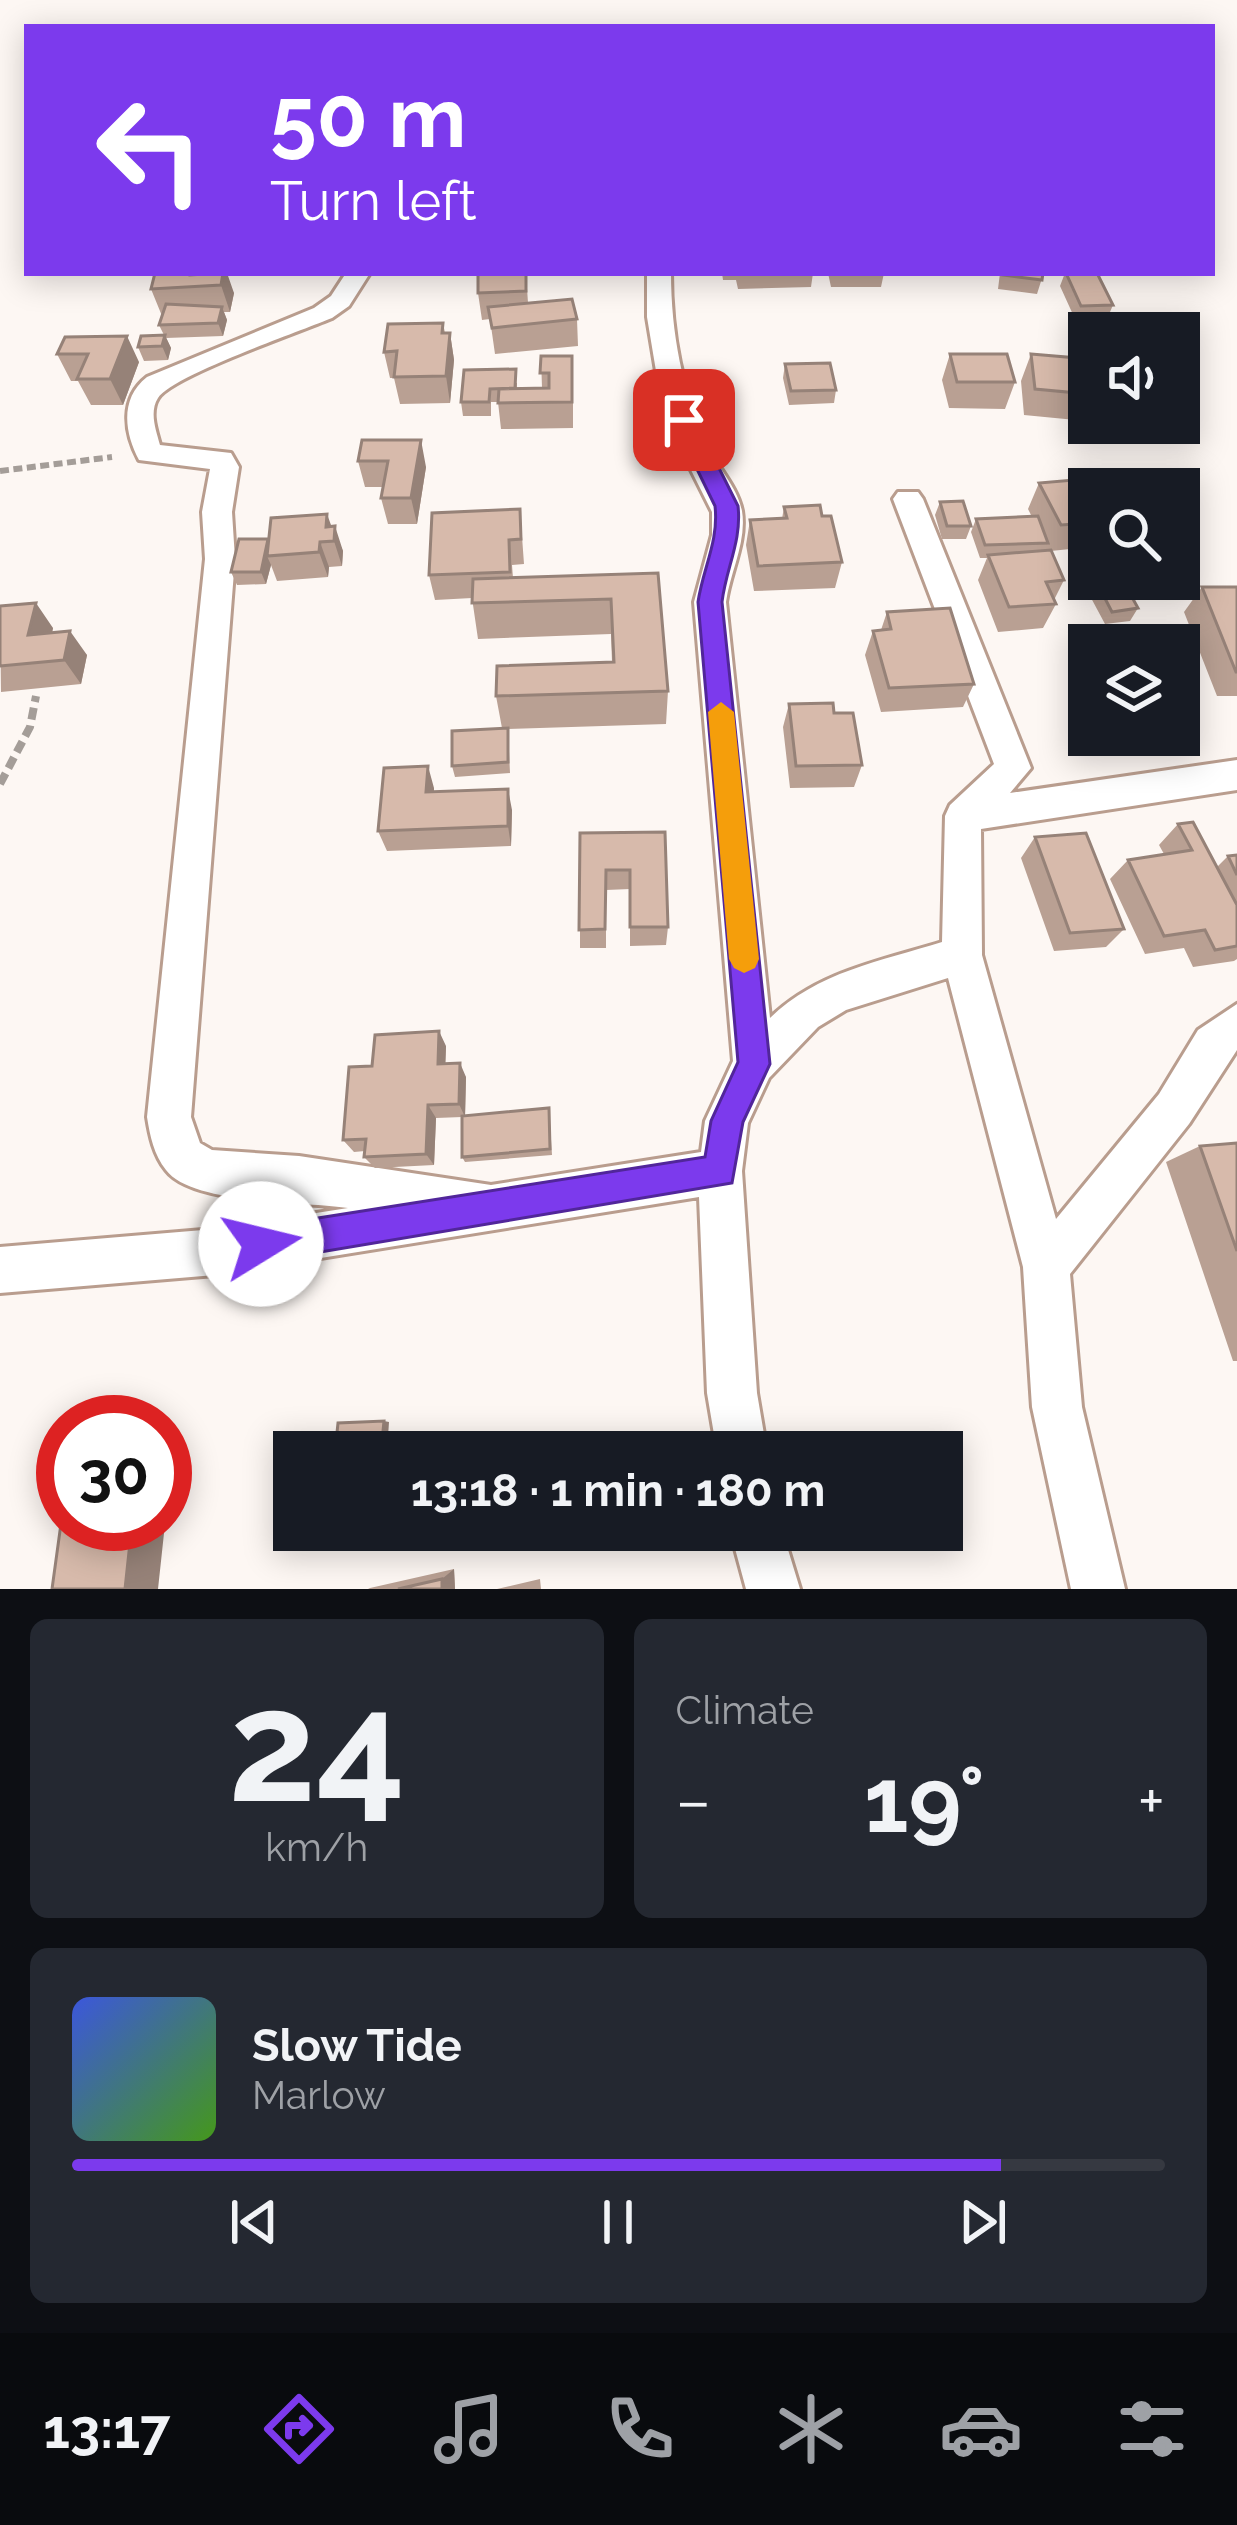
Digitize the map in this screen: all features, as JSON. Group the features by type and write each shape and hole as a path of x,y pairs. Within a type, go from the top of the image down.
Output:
{"street":[{"path":"356,276 340,301 323,313 156,381 137,421 149,453 205,456 220,460 225,467 170,1117 173,1140 184,1159 209,1172 299,1178 492,1208"},
{"path":"659,276 674,392 694,448 726,506 726,545 715,565 710,602 754,1064"},
{"path":"908,499 1012,767 963,816 962,955 1046,1267 1057,1407 1097,1589"},
{"path":"963,816 1237,776"},
{"path":"739,1431 720,1172 727,1121 754,1064 804,1013 835,994 962,955"},
{"path":"1046,1267 1174,1109 1213,1044 1237,1024"},
{"path":"0,1270 215,1252 720,1172"},
{"path":"762,1551 773,1589"}],"path":[{"path":"0,471 149,453"},
{"path":"0,784 29,727 36,696"}],"building":[{"path":"154,276 222,276 221,285 151,289"},
{"path":"478,276 526,276 526,291 478,293"},
{"path":"1067,276 1098,276 1113,305 1081,306"},
{"path":"572,299 577,319 492,328 488,307"},
{"path":"166,304 222,307 218,323 159,325"},
{"path":"443,323 442,333 450,333 446,376 394,377 397,351 384,352 388,324"},
{"path":"165,335 162,346 138,347 141,336"},
{"path":"127,336 110,379 77,379 88,354 57,354 65,337"},
{"path":"950,354 1007,354 1015,382 957,382"},
{"path":"1031,354 1068,357 1068,392 1035,389"},
{"path":"541,356 572,356 572,402 498,403 499,389 549,388 549,373 540,373"},
{"path":"830,363 836,390 791,391 785,364"},
{"path":"516,369 515,388 490,389 489,402 461,402 464,370"},
{"path":"362,440 421,440 411,498 381,498 388,461 358,461"},
{"path":"1068,480 1068,524 1061,525 1039,483"},
{"path":"963,501 971,526 947,526 940,502"},
{"path":"820,505 822,516 831,516 842,562 758,566 750,520 787,518 784,507"},
{"path":"520,509 521,539 509,540 510,572 429,575 432,513"},
{"path":"327,514 326,527 335,526 334,541 320,542 319,552 267,556 271,518"},
{"path":"1038,516 1048,543 985,545 976,519"},
{"path":"239,539 268,539 261,572 231,572"},
{"path":"1051,550 1064,580 1046,582 1056,604 1009,607 988,555"},
{"path":"658,573 668,691 496,696 497,666 614,662 611,599 472,603 473,579"},
{"path":"1202,587 1237,587 1237,672 1236,672"},
{"path":"1106,600 1134,600 1138,608 1112,612"},
{"path":"36,603 28,635 70,631 64,660 0,666 0,606"},
{"path":"950,608 974,684 889,688 873,631 891,629 887,612"},
{"path":"833,703 834,713 853,713 862,765 796,766 789,704"},
{"path":"508,728 508,762 452,766 452,731"},
{"path":"428,766 426,792 508,789 508,826 378,831 384,768"},
{"path":"1193,822 1237,905 1237,946 1215,950 1205,930 1164,936 1128,860 1192,850 1178,824"},
{"path":"665,832 668,927 630,927 630,870 606,870 605,929 579,930 580,833"},
{"path":"1086,833 1124,929 1070,933 1035,837"},
{"path":"439,1031 438,1064 460,1063 459,1104 428,1105 426,1154 364,1157 366,1139 343,1140 349,1067 372,1066 375,1035"},
{"path":"549,1108 550,1149 462,1157 462,1116"},
{"path":"1237,1143 1237,1251 1200,1146"},
{"path":"384,1421 383,1431 337,1431 338,1423"},
{"path":"57,1551 129,1551 125,1589 52,1589"},
{"path":"442,1579 442,1589 398,1589"}],"slow traffic":[{"path":"721,712 744,959"}],"route":[{"path":"261,1244 720,1172 727,1121 754,1064 710,602 728,520 726,506 684,420"}]}
